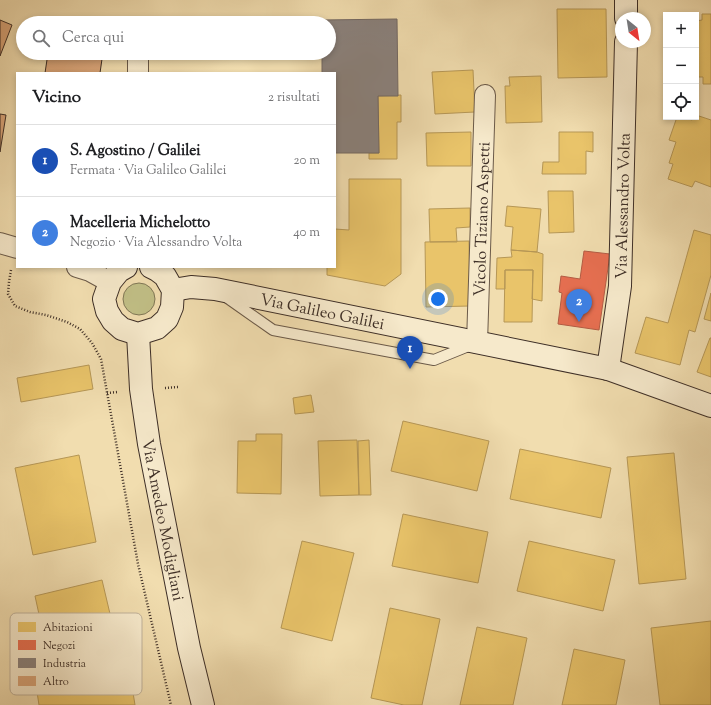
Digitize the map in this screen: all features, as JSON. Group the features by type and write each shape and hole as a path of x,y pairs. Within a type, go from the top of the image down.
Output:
{"street":[{"path":"626,0 626,12"},
{"name":"Via Alessandro Volta","path":"608,369 620,286 626,48"},
{"path":"138,60 138,72"},
{"name":"Vicolo Tiziano Aspetti","path":"477,342 485,95"},
{"path":"0,243 15,257"},
{"path":"80,268 90,271 110,282"},
{"path":"124,268 118,271 110,282 104,299 107,311 113,321 122,329 138,334 158,328 167,319 172,307 173,290 165,276 153,268"},
{"name":"Via Galileo Galilei","path":"173,290 191,287 215,289 608,369 711,406"},
{"name":"Via Amedeo Modigliani","path":"138,334 141,389 149,444 189,648 203,705"}],"lane":[{"name":"Via Galileo Galilei","path":"215,289 273,330 434,360 477,342"}],"path":[{"path":"15,257 9,282 8,294 15,306 30,312 46,315 67,322 80,329 92,343 101,359 138,564 171,705"}],"shaded area":[{"path":"136,283 142,283 152,290 155,299 154,305 148,312 142,315 136,315 126,308 123,302 123,296 130,286"}],"building: Abitazioni":[{"path":"557,9 606,9 607,77 558,78"},
{"path":"702,14 711,14 711,84 703,84 703,77 699,77 699,20 702,20"},
{"path":"473,70 475,112 435,114 432,72"},
{"path":"541,76 542,122 506,123 505,86 510,86 509,77"},
{"path":"401,95 401,122 397,122 397,159 369,159 369,153 379,153 378,96"},
{"path":"699,116 711,120 711,187 695,181 692,187 668,179 673,164 669,163 676,142 669,140 676,120 699,120"},
{"path":"471,132 471,166 427,166 426,133"},
{"path":"559,132 593,132 593,152 586,151 586,174 542,174 543,162 559,162"},
{"path":"349,179 401,179 401,274 385,286 327,275 327,268 336,268 336,229 349,230"},
{"path":"548,191 573,191 574,232 549,233"},
{"path":"507,206 541,209 537,252 511,250 513,227 505,226"},
{"path":"470,208 470,227 456,228 457,242 430,242 429,209"},
{"path":"694,230 711,235 711,275 695,332 689,330 680,365 635,353 646,317 668,323"},
{"path":"469,241 470,306 426,307 425,242"},
{"path":"511,250 537,252 543,254 542,301 532,299 533,270 505,270 505,289 496,289 497,258 512,257"},
{"path":"505,270 533,270 532,322 504,322"},
{"path":"711,293 711,321 704,319"},
{"path":"711,338 711,377 697,372"},
{"path":"89,365 93,389 21,402 17,378"},
{"path":"311,395 314,412 295,414 293,398"},
{"path":"403,421 489,441 477,491 391,471"},
{"path":"256,434 282,434 281,494 237,493 238,441 256,441"},
{"path":"357,440 359,495 320,496 318,441"},
{"path":"369,440 371,495 359,495 358,441"},
{"path":"520,449 611,468 601,518 510,499"},
{"path":"674,453 686,579 639,584 627,457"},
{"path":"79,455 96,542 33,555 15,468"},
{"path":"403,514 488,532 478,583 392,566"},
{"path":"302,541 354,553 332,641 281,628"},
{"path":"529,541 615,560 603,611 517,591"},
{"path":"102,580 110,613 39,613 35,596"},
{"path":"390,608 440,619 422,705 404,705 371,698"},
{"path":"711,621 711,705 660,705 651,628"},
{"path":"477,627 527,638 513,705 460,705"},
{"path":"574,649 625,660 616,705 562,705"},
{"path":"37,695 133,695 135,705 39,705"}],"building: Negozi":[{"path":"584,251 610,254 599,330 558,324 562,293 559,292 561,276 580,279"}],"building: Industria":[{"path":"397,19 398,96 378,96 379,153 336,153 336,72 322,72 322,60 336,60 336,20"}],"building: Altro":[{"path":"0,20 12,25 0,56"},
{"path":"47,60 102,60 100,72 45,72"},
{"path":"0,114 6,115 0,152"}],"place":[{"name":"Macelleria Michelotto","path":"579,322"},
{"name":"S. Agostino / Galilei","path":"410,369"}]}
